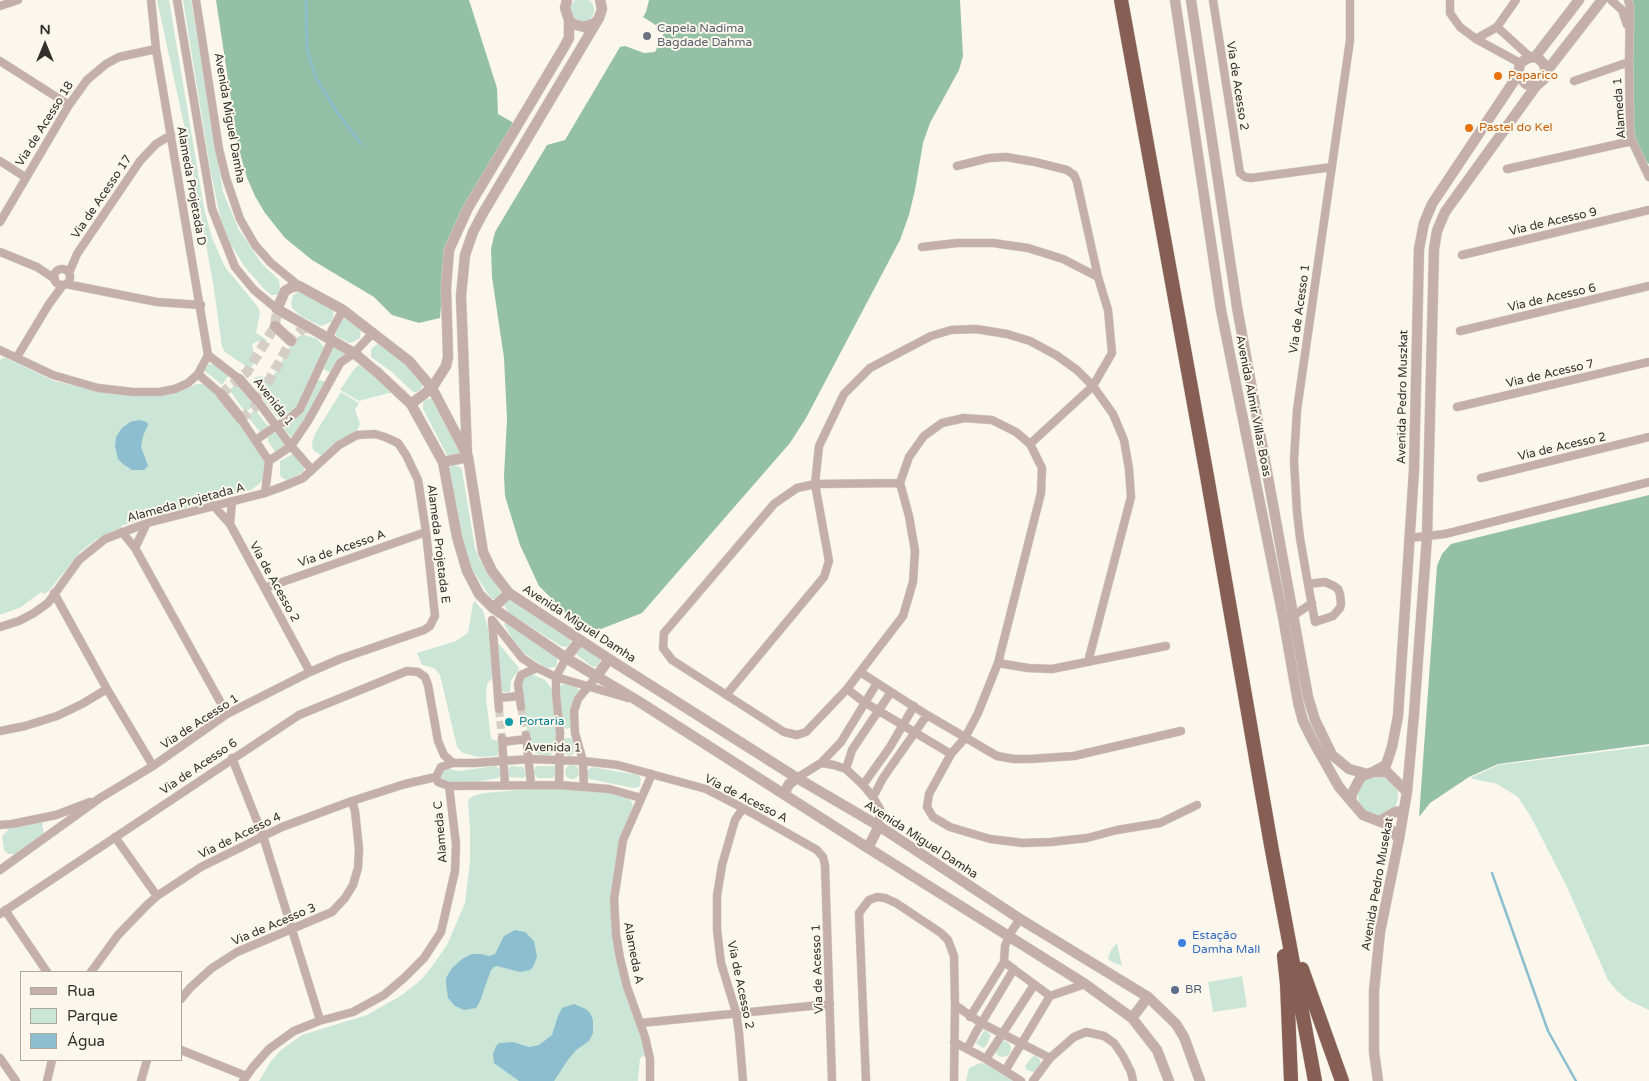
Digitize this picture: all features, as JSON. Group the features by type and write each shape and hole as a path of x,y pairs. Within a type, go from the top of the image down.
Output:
{"highway":[{"path":"1113,0 1218,597 1315,1081"},
{"path":"1121,0 1271,846 1306,1081"},
{"path":"1284,930 1291,1081"},
{"path":"1284,930 1342,1081"}],"street":[{"path":"0,6 18,0"},
{"name":"Alameda Projetada D","path":"151,0 156,50 201,304 208,355"},
{"path":"177,0 212,209 236,267 254,290 277,309 354,353 411,404 443,462 457,537 467,571 479,594 493,608 566,658 638,701 1085,984 1132,1018 1157,1050 1169,1081"},
{"name":"Avenida Miguel Damha","path":"196,0 220,149 226,178 240,218 255,245 272,263 299,286 343,310 374,333 409,361 432,388 468,457 482,552 492,571 509,593 797,778 879,826 1020,919 1148,997 1162,1009 1180,1030 1200,1081"},
{"name":"Avenida Almir Villas Boas","path":"1175,0 1221,310 1288,616 1308,697 1325,743 1337,761 1349,769 1370,773"},
{"name":"Avenida Almir Villas Boas","path":"1191,0 1237,306 1288,616 1298,702 1303,721 1333,778 1352,802"},
{"name":"Via de Acesso 2","path":"1213,0 1238,166 1242,175 1252,178 1332,167"},
{"name":"Via de Acesso 1","path":"1308,584 1330,583 1338,589 1341,599 1340,608 1333,616 1315,622 1308,584 1296,512 1294,435 1350,40 1350,0"},
{"path":"1450,0 1450,13 1460,27 1476,39 1520,63"},
{"path":"1476,39 1497,27 1516,0"},
{"path":"1520,63 1532,57 1579,0"},
{"path":"1520,63 1518,75 1522,82 1536,86 1544,79 1546,72 1602,0"},
{"name":"Alameda 1","path":"1628,0 1630,7 1628,62 1630,131 1632,141 1648,174"},
{"name":"Alameda 1","path":"1614,1 1622,10 1630,35"},
{"path":"443,462 468,457 461,296 465,256 473,232 599,18 602,2"},
{"path":"411,404 432,388 446,366 448,357 446,288 449,250 468,208 569,38 569,20 564,3"},
{"path":"569,20 573,24 584,27 596,22 599,18"},
{"path":"1497,27 1532,57 1544,64 1546,72"},
{"name":"Via de Acesso 18","path":"0,222 69,104 87,80 106,64 119,57 156,50"},
{"path":"0,61 69,104"},
{"path":"1574,81 1628,62"},
{"name":"Avenida Pedro Muszkat","path":"1370,773 1386,765 1392,747 1398,716 1414,470 1419,248 1424,223 1432,204 1518,75"},
{"name":"Avenida Pedro Muszkat","path":"1411,752 1427,537 1434,249 1437,231 1444,212 1536,86"},
{"name":"Via de Acesso 17","path":"17,357 49,304 62,277 140,161 156,144 171,135"},
{"path":"1507,169 1632,141"},
{"path":"957,166 989,158 1006,157 1035,162 1072,173 1078,182 1098,277 1108,310 1112,353 1093,386 1030,444"},
{"path":"0,161 25,177"},
{"name":"Via de Acesso 9","path":"1462,255 1649,210"},
{"path":"922,247 957,243 993,243 1028,248 1063,259 1098,277"},
{"path":"0,252 101,292 156,302 201,304"},
{"path":"277,309 285,291 299,286"},
{"name":"Via de Acesso 6","path":"1460,331 1649,286"},
{"path":"256,440 288,420 300,409 332,340 330,335 332,330 343,310"},
{"path":"275,326 291,341"},
{"path":"726,694 824,577 829,561 815,484 819,446 844,394 870,368 931,336 951,330 976,329 1007,334 1030,341 1056,355 1077,370 1093,386 1113,414 1124,440 1130,469 1131,497 1088,662"},
{"path":"269,461 291,446 308,421 340,363 354,353 374,333"},
{"path":"0,350 53,375 98,388 133,392 159,392 175,389 188,383 198,374 208,355"},
{"name":"Avenida 1","path":"208,355 239,379 312,470"},
{"name":"Via de Acesso 7","path":"1457,407 1649,362"},
{"path":"317,373 331,379"},
{"path":"198,374 221,394 241,419 269,461 265,493"},
{"path":"900,483 815,484 796,488 774,504 664,633 663,648 672,660 784,732 797,735 806,732 847,688 903,616 913,582 915,551 909,516 900,483 909,457 924,436 942,424 964,418 992,420 1016,432 1030,444 1042,468 1041,494 998,663 978,713 965,738 951,754 929,794 927,807 933,817 950,828 990,839 1023,843 1087,838 1117,830 1160,823 1197,805"},
{"name":"Alameda Projetada A","path":"0,627 19,621 48,603 70,570 87,552 105,539 147,523 265,493 303,478 340,445 357,435 366,433"},
{"name":"Alameda Projetada E","path":"366,433 385,436 398,443 418,480 435,616 430,626"},
{"name":"Via de Acesso 2","path":"1481,478 1649,438"},
{"path":"1409,538 1446,534 1649,482"},
{"path":"230,524 232,501"},
{"name":"Via de Acesso 2","path":"213,505 230,524 310,672"},
{"path":"135,548 147,523"},
{"path":"122,532 135,548 227,714"},
{"name":"Via de Acesso A","path":"265,588 426,532"},
{"path":"54,593 107,689 153,766"},
{"path":"499,709 492,620 493,608 509,593"},
{"path":"1288,616 1312,603"},
{"path":"492,620 522,658 537,668 556,677 638,701"},
{"name":"Via de Acesso 1","path":"0,870 100,798 153,766 227,714 310,672 340,659 424,630 430,626"},
{"path":"559,785 560,733 556,677 566,658 580,640"},
{"path":"998,663 1028,668 1052,669 1166,646"},
{"path":"584,787 583,761 576,733 574,711 578,699 609,659"},
{"path":"521,706 518,684 521,675 537,668"},
{"name":"Via de Acesso 6","path":"3,912 299,714 407,671 418,672 425,677 438,741 444,755 453,763"},
{"path":"860,672 927,715 997,756 1014,759 1074,756 1181,731"},
{"path":"784,794 789,784 821,763 841,742 877,683"},
{"path":"847,688 864,702 951,754"},
{"path":"0,731 25,726 57,716 107,689"},
{"path":"846,770 852,750 891,692"},
{"path":"498,698 520,696"},
{"path":"863,785 890,747 914,706"},
{"path":"873,797 927,715"},
{"path":"560,733 576,733"},
{"path":"505,785 502,740 526,737 530,759 531,784"},
{"path":"841,742 852,750"},
{"name":"Avenida Pedro Musekat","path":"1378,1081 1374,1052 1374,991 1380,932 1400,839 1411,752"},
{"path":"232,758 264,836 320,1020"},
{"name":"Avenida 1","path":"453,763 503,762 530,759 583,761 618,765 652,774"},
{"path":"436,777 440,767 453,763"},
{"path":"821,763 834,765 846,770 863,785 880,809 879,826 868,848"},
{"path":"1400,839 1381,820 1363,815 1352,802 1352,796 1354,788 1362,776 1370,773 1386,772 1407,792"},
{"name":"Via de Acesso A","path":"652,774 706,789 817,850 823,857"},
{"name":"Alameda A","path":"650,1081 650,1059 641,1022 627,987 620,958 616,934 614,899 623,840 652,774"},
{"name":"Via de Acesso 4","path":"92,971 118,934 157,896 201,867 264,836 352,800 436,777"},
{"name":"Alameda C","path":"245,1079 269,1049 294,1031 320,1020 354,1012 384,995 424,958 441,932 455,871 456,844 449,786 438,782 436,777"},
{"path":"449,786 559,785 609,789 641,798"},
{"path":"0,825 56,814 100,798"},
{"name":"Via de Acesso 3","path":"182,998 212,968 237,952 266,938 292,930 332,912 345,898 353,885 358,868 359,849 352,800"},
{"name":"Via de Acesso 2","path":"742,808 735,820 722,865 717,896 717,930 721,963 736,1012 743,1081"},
{"path":"1381,820 1395,812 1403,811"},
{"path":"115,837 157,896"},
{"name":"Via de Acesso 1","path":"823,857 825,865 832,1081"},
{"path":"866,1081 859,913 869,900 877,897 896,903 941,933 948,940 954,956 954,1081"},
{"path":"3,912 46,971"},
{"path":"970,1017 1004,962 1005,946 1009,935 1020,919"},
{"path":"1004,962 1050,996"},
{"path":"967,1049 1014,969"},
{"path":"1005,1071 1050,996 1085,984"},
{"path":"986,1059 1034,985"},
{"path":"1132,1018 1148,997"},
{"path":"641,1022 830,1004"},
{"path":"955,1005 970,1017 1050,1058"},
{"path":"1033,1081 1050,1058 1074,1037 1086,1032 1104,1036 1114,1043 1123,1056 1133,1081"},
{"path":"954,1042 1021,1081"},
{"path":"182,1050 245,1079"},
{"path":"0,1058 16,1081"},
{"path":"47,1081 52,1061"},
{"path":"141,1081 147,1061"}],"green space":[{"path":"578,-1 586,-1 593,6 593,14 586,21 578,21 571,14 571,6"},
{"path":"157,0 169,0 204,208 212,238 225,267 258,307 260,313 256,333 267,340 266,342 261,340 252,344 254,355 258,357 250,369 225,352 222,347 214,289 186,134"},
{"path":"183,0 191,0 223,192 239,230 262,264 279,280 280,289 278,294 275,295 271,295 265,290 244,266 229,241 221,221 210,168"},
{"path":"216,0 469,0 497,88 498,114 512,122 515,128 446,245 440,318 419,323 392,315 374,297 312,260 285,238 265,213 247,178 238,146"},
{"path":"649,0 960,0 963,56 959,70 930,123 923,143 915,190 900,240 806,418 790,443 642,613 601,629 589,630 581,628 539,586 520,545 505,496 504,476 507,419 504,358 492,277 491,249 495,232 547,145 565,140 620,47 625,46 644,53 655,52 665,31 643,17"},
{"path":"1630,0 1649,0 1649,164 1644,160 1635,139 1633,128"},
{"path":"300,291 332,308 334,315 331,322 321,326 301,316 292,308 293,295"},
{"path":"346,318 361,330 360,338 350,343 336,336 335,331 339,320"},
{"path":"305,335 317,339 325,348 295,412 284,419 278,418 263,399 265,390 261,390 254,378 261,376 271,380 292,343 299,336"},
{"path":"380,342 388,346 424,384 420,390 413,392 392,372 371,357 371,350"},
{"path":"335,346 344,355 332,371 328,372 324,369 324,362 330,348"},
{"path":"6,358 54,381 110,394 167,395 197,384 205,384 216,391 266,459 265,477 251,490 123,525 117,532 97,539 80,552 48,592 44,594 41,592 21,607 0,615 0,360"},
{"path":"209,364 218,366 229,375 222,385 205,371"},
{"path":"361,364 374,364 381,367 387,376 407,391 403,395 389,393 359,401 340,390 355,368"},
{"path":"320,380 326,382 325,388 292,438 285,430 285,426 295,420 315,382"},
{"path":"236,385 240,386 252,403 251,408 248,410 243,409 231,392 231,388"},
{"path":"341,392 359,403 355,410 360,424 356,433 324,457 313,450 312,442 316,432"},
{"path":"427,399 432,399 460,453 459,456 451,458 447,455 423,409 423,402"},
{"path":"255,410 268,426 268,430 260,432 247,416"},
{"path":"271,433 277,433 285,446 277,453 268,441"},
{"path":"293,454 304,465 304,470 288,480 283,479 280,475 280,461"},
{"path":"454,465 462,470 475,548 479,558 502,594 497,599 492,599 472,569 464,547 449,472 450,467"},
{"path":"1649,495 1649,744 1498,764 1469,777 1430,803 1419,817 1437,566 1442,554 1451,544"},
{"path":"509,600 571,639 570,644 567,647 561,646 509,613 504,605"},
{"path":"475,601 483,611 488,628 493,677 487,684 486,699 491,739 501,742 497,756 479,757 463,753 457,747 440,675 434,668 422,665 417,653 456,641 468,633 473,603"},
{"path":"506,623 558,657 556,667 546,668 524,653 512,638 504,624"},
{"path":"496,644 499,644 519,668 511,680 510,692 500,692"},
{"path":"584,646 600,658 597,666 593,667 577,655 576,652 580,647"},
{"path":"532,674 545,680 553,690 559,746 550,755 535,753 529,749 527,743 527,729 521,691 522,679"},
{"path":"564,684 576,687 580,691 573,726 567,729 563,725 558,688"},
{"path":"566,738 573,739 574,752 571,756 564,754 563,741"},
{"path":"1649,746 1649,1010 1628,1000 1608,980 1566,885 1531,817 1518,797 1497,784 1470,778 1498,765"},
{"path":"569,765 575,765 579,772 575,779 569,779 565,775 565,769"},
{"path":"495,766 500,770 501,775 498,778 459,785 440,782 438,772 445,768 459,771"},
{"path":"511,766 523,767 526,773 525,777 509,777 507,771"},
{"path":"536,766 554,766 556,774 553,778 538,778 533,773"},
{"path":"592,767 638,775 641,778 640,786 634,788 589,779 587,771"},
{"path":"1378,776 1392,782 1398,796 1392,810 1378,816 1364,810 1358,796 1364,782"},
{"path":"541,788 595,790 624,795 632,802 633,810 612,911 646,1054 640,1058 638,1081 259,1081 271,1061 281,1050 302,1035 367,1015 402,995 421,980 447,945 465,903 470,861 468,800 473,796 485,793"},
{"path":"42,822 44,835 16,854 8,854 4,850 2,836 9,829"},
{"path":"1117,943 1122,966 1110,961 1108,958 1111,950"},
{"path":"1242,976 1247,1007 1213,1012 1208,982"},
{"path":"984,1031 991,1035 986,1046 983,1048 976,1043"},
{"path":"1000,1041 1006,1041 1011,1046 1009,1055 1000,1057 995,1052 995,1046"},
{"path":"1034,1055 1040,1059 1041,1065 1033,1072 1027,1070 1025,1066"},
{"path":"980,1063 986,1064 1013,1081 966,1081 969,1068"}],"water":[{"path":"139,420 147,422 148,425 141,447 148,466 144,470 132,470 118,459 115,446 116,437 122,428 130,422"},
{"path":"515,930 525,932 534,941 537,957 533,967 530,970 520,972 497,966 494,967 491,970 476,1008 464,1010 455,1006 448,998 446,984 446,978 452,968 462,959 472,954 489,956 495,954 504,936"},
{"path":"574,1004 586,1009 590,1013 593,1020 593,1033 589,1041 576,1050 567,1061 554,1081 519,1081 494,1063 493,1054 499,1043 513,1042 529,1047 539,1045 552,1035 562,1008"}],"waterway":[{"path":"306,0 307,49 316,78 339,115 361,144"},
{"path":"1492,873 1548,1031 1576,1081"}],"tunnel":[{"path":"221,394 247,372 275,326 277,309"},
{"path":"241,419 254,408 291,341 302,329 310,328"},
{"path":"521,707 526,735"},
{"path":"499,709 502,738"}],"place":[{"name":"Capela Nadima Bagdade Dahma","path":"647,36"},
{"name":"Paparico","path":"1498,76"},
{"name":"Pastel do Kel","path":"1469,128"},
{"name":"Portaria","path":"509,722"},
{"name":"Estação Damha Mall","path":"1182,943"},
{"name":"BR","path":"1175,990"}]}
